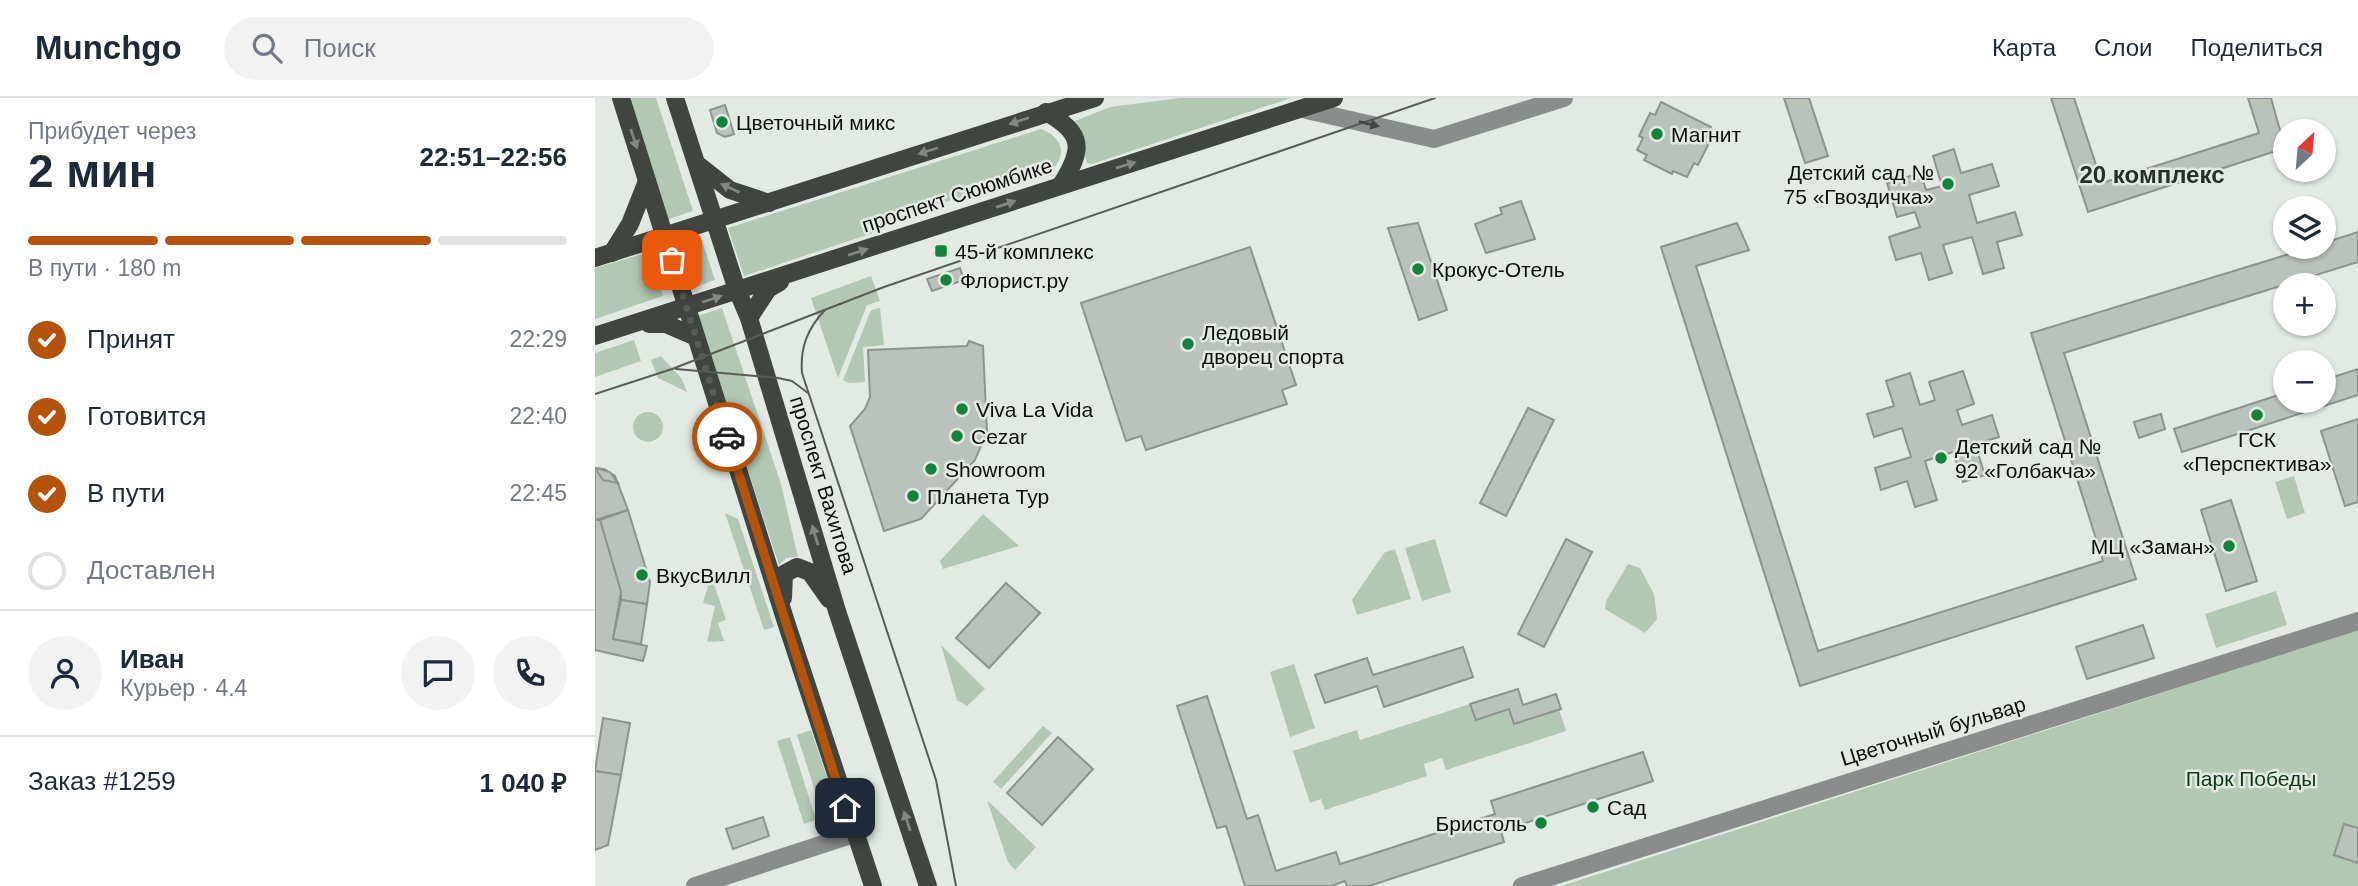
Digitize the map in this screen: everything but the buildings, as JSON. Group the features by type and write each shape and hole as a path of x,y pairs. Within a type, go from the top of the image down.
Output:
{"main road":[{"path":"621,98 786,622 873,886"},
{"name":"проспект Вахитова","path":"675,98 737,290 749,318 837,611 928,886"},
{"path":"604,255 715,222 1057,107 1095,98"},
{"name":"проспект Сююмбике","path":"595,336 1334,98"},
{"path":"1057,107 1078,145 1075,163 1061,185"},
{"path":"697,164 730,190 769,203"},
{"path":"604,255 629,224 647,180"},
{"path":"749,318 768,289 794,273"},
{"path":"635,324 666,324 696,337"},
{"path":"786,622 782,579 793,567 810,572 837,611"}],"street":[{"path":"1302,109 1434,139 1564,98"},
{"name":"Цветочный бульвар","path":"1522,886 2358,621"},
{"path":"695,886 854,834"}],"green space":[{"path":"627,98 656,98 693,211 666,220"},
{"path":"1180,98 1291,98 1092,164 1087,163 1075,121 1110,107"},
{"path":"1041,129 1053,136 1060,146 1060,157 1053,169 933,206 873,233 744,276 728,228"},
{"path":"700,235 715,280 690,289 674,243"},
{"path":"649,252 663,296 595,319 595,268"},
{"path":"871,276 880,301 867,305 838,378 811,298"},
{"path":"722,308 781,484 798,557 786,558 779,565 697,316"},
{"path":"880,308 884,345 863,347 865,382 849,383 843,380 871,310"},
{"path":"634,340 641,361 595,377 595,353"},
{"path":"661,356 682,379 687,392 658,378 651,360"},
{"path":"648,412 654,413 662,421 662,433 654,441 648,442 642,441 634,433 633,427 634,421 642,413"},
{"path":"2294,476 2305,513 2287,519 2275,482"},
{"path":"725,513 738,519 774,627 764,630"},
{"path":"983,514 1019,546 943,569 940,561"},
{"path":"1435,539 1451,592 1422,601 1405,548"},
{"path":"1395,549 1411,599 1357,615 1352,600 1385,552"},
{"path":"1628,564 1640,568 1654,594 1657,619 1645,633 1605,609 1606,601"},
{"path":"711,575 726,620 718,623 724,641 707,642 715,606 703,603"},
{"path":"2276,591 2287,625 2216,648 2205,614"},
{"name":"Парк Победы","path":"2358,630 2358,886 1561,886"},
{"path":"941,645 985,689 967,706 957,700"},
{"path":"1294,664 1315,728 1290,737 1270,672"},
{"path":"1470,704 1476,720 1509,709 1559,709 1566,731 1446,770 1442,758 1424,764 1427,776 1325,810 1321,799 1310,803 1293,751 1357,730 1360,740"},
{"path":"1043,726 1052,733 1001,789 993,782"},
{"path":"811,730 838,809 837,818 827,828 797,735"},
{"path":"790,737 816,820 804,824 777,741"},
{"path":"987,800 1036,847 1015,870 1008,862"}],"tram line":[{"path":"595,394 672,369 884,287 1435,98"},
{"path":"825,310 806,339 802,355 802,373 936,780 956,886"},
{"path":"676,369 778,378 792,381 808,393"}],"way so far":[{"path":"672,260 727,437"}],"place":[{"name":"Цветочный микс","path":"722,122"},
{"name":"Магнит","path":"1657,134"},
{"name":"Детский сад № 75 «Гвоздичка»","path":"1948,184"},
{"name":"45-й комплекс","path":"941,251"},
{"name":"Крокус-Отель","path":"1418,269"},
{"name":"Флорист.ру","path":"946,280"},
{"name":"Ледовый дворец спорта","path":"1188,344"},
{"name":"Viva La Vida","path":"962,409"},
{"name":"ГСК «Перспектива»","path":"2257,415"},
{"name":"Cezar","path":"957,436"},
{"name":"Детский сад № 92 «Голбакча»","path":"1941,458"},
{"name":"Showroom","path":"931,469"},
{"name":"Планета Тур","path":"913,496"},
{"name":"МЦ «Заман»","path":"2229,546"},
{"name":"ВкусВилл","path":"642,575"},
{"name":"Сад","path":"1593,807"},
{"name":"Бристоль","path":"1541,823"}],"district":[{"name":"20 комплекс","path":"2152,174"}],"route":[{"path":"727,437 845,808"}]}
